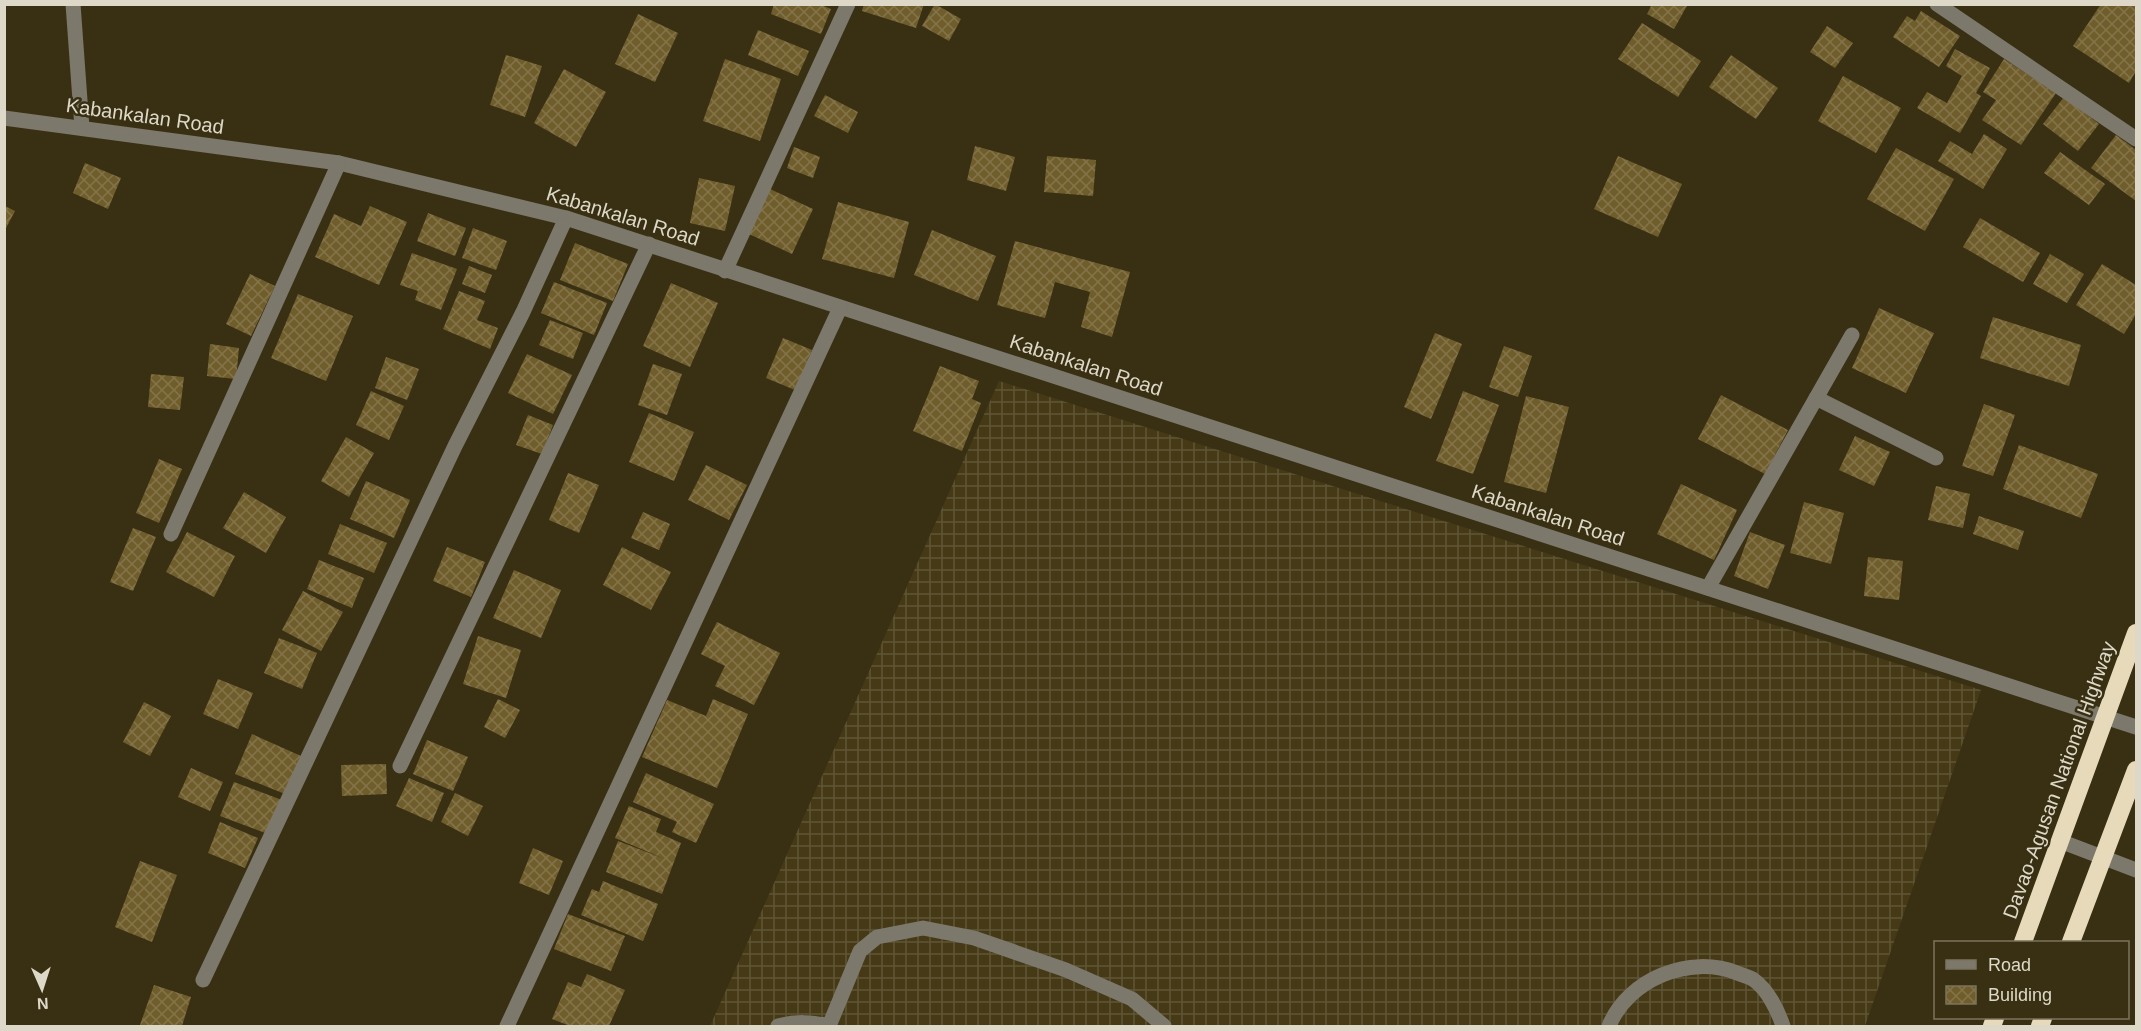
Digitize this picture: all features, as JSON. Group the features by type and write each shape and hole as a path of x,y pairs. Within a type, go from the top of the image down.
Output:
{"highway":[{"name":"Davao-Agusan National Highway","path":"2023,941 2136,633"},
{"path":"2071,941 2136,770"}],"street":[{"path":"73,4 82,129"},
{"path":"725,271 848,4"},
{"path":"1937,4 2136,139"},
{"name":"Kabankalan Road","path":"4,118 339,163 566,218 2136,727"},
{"path":"171,534 339,163"},
{"path":"203,980 455,446 524,312 566,218"},
{"path":"400,765 649,244"},
{"path":"507,1026 840,308"},
{"path":"1708,588 1852,335"},
{"path":"1816,398 1936,458"},
{"path":"2060,841 2136,870"},
{"path":"778,1026 809,1022 829,1026 860,951 877,938 923,928 974,938 1066,970 1132,999 1164,1026"},
{"path":"1609,1026 1633,992 1666,973 1701,966 1726,968 1754,980 1776,1006 1783,1026"}],"shaded area":[{"path":"999,381 1981,690 1865,1026 710,1026"}],"building":[{"path":"774,4 819,4 831,9 821,34 771,14"},
{"path":"864,4 924,4 916,28 862,11"},
{"path":"935,4 961,19 949,41 922,26"},
{"path":"1652,4 1688,4 1674,29 1647,14"},
{"path":"2101,4 2136,4 2136,71 2129,83 2073,46"},
{"path":"1921,11 1960,36 1939,67 1893,37 1907,16 1915,21"},
{"path":"638,14 678,33 655,82 615,64"},
{"path":"1642,23 1701,61 1678,97 1618,59"},
{"path":"1827,26 1853,43 1835,68 1810,52"},
{"path":"758,30 809,51 798,76 748,55"},
{"path":"1955,49 1990,68 1976,93 1981,96 1960,133 1917,108 1927,92 1947,103 1962,76 1946,66"},
{"path":"506,55 542,66 525,117 490,105"},
{"path":"1731,55 1778,88 1756,119 1709,87"},
{"path":"725,59 781,79 760,141 703,121"},
{"path":"2004,59 2056,93 2021,145 1982,120 1996,100 1983,92"},
{"path":"564,69 606,92 576,147 534,123"},
{"path":"1843,76 1901,108 1876,153 1818,121"},
{"path":"825,95 858,112 848,133 814,116"},
{"path":"2064,97 2099,124 2078,151 2043,124"},
{"path":"1984,134 2007,149 1983,189 1938,161 1950,141 1972,154"},
{"path":"2116,135 2136,150 2136,201 2091,168"},
{"path":"975,146 1015,157 1006,191 967,180"},
{"path":"794,147 820,157 813,178 787,168"},
{"path":"1896,148 1954,179 1925,231 1867,199"},
{"path":"2060,152 2105,184 2089,205 2044,173"},
{"path":"1047,156 1096,160 1093,196 1044,192"},
{"path":"1618,156 1682,184 1658,237 1594,209"},
{"path":"85,163 121,178 108,209 73,193"},
{"path":"699,178 735,186 725,231 690,223"},
{"path":"770,189 813,209 792,254 749,234"},
{"path":"838,202 909,222 894,278 822,259"},
{"path":"5,206 15,211 5,230"},
{"path":"370,206 407,222 379,285 315,257 334,214 361,226"},
{"path":"428,213 466,228 455,256 417,241"},
{"path":"1980,218 2040,253 2023,282 1963,247"},
{"path":"473,228 507,241 496,270 462,258"},
{"path":"932,230 996,256 978,301 914,275"},
{"path":"1015,241 1130,272 1112,337 1081,327 1090,292 1055,282 1045,318 997,305"},
{"path":"575,243 628,264 613,301 560,280"},
{"path":"412,253 457,269 441,310 415,300 418,291 400,285"},
{"path":"2050,254 2084,274 2067,303 2033,284"},
{"path":"2102,264 2136,285 2136,314 2124,334 2076,305"},
{"path":"469,266 492,275 485,293 462,284"},
{"path":"250,274 275,286 251,336 226,324"},
{"path":"554,282 607,303 594,335 541,313"},
{"path":"671,283 718,303 690,367 643,346"},
{"path":"459,291 485,301 477,320 498,328 490,349 443,329"},
{"path":"298,294 353,316 326,381 271,358"},
{"path":"1879,308 1934,333 1906,393 1852,368"},
{"path":"1993,317 2081,345 2069,386 1980,358"},
{"path":"550,320 583,333 573,359 539,345"},
{"path":"1435,333 1462,344 1431,419 1404,407"},
{"path":"783,338 812,350 795,390 766,378"},
{"path":"210,344 239,348 236,379 207,376"},
{"path":"1504,346 1532,356 1518,397 1489,387"},
{"path":"527,354 572,375 553,414 508,393"},
{"path":"386,357 419,369 407,400 375,388"},
{"path":"653,364 682,374 667,415 638,405"},
{"path":"940,366 979,381 972,399 981,403 962,451 913,431"},
{"path":"151,374 184,377 180,410 148,407"},
{"path":"371,391 404,406 389,440 356,425"},
{"path":"1463,391 1499,405 1473,474 1436,461"},
{"path":"1721,395 1788,430 1765,474 1698,439"},
{"path":"1526,396 1569,407 1546,493 1504,482"},
{"path":"1984,404 2015,415 1993,476 1962,466"},
{"path":"649,413 694,432 674,481 629,462"},
{"path":"528,415 553,425 542,454 516,445"},
{"path":"1855,436 1890,452 1874,486 1839,470"},
{"path":"346,437 374,453 349,497 321,481"},
{"path":"2019,445 2098,474 2081,518 2003,489"},
{"path":"159,459 182,469 159,523 136,513"},
{"path":"706,465 747,485 729,520 688,500"},
{"path":"568,473 599,485 579,533 549,520"},
{"path":"366,481 410,500 394,538 350,519"},
{"path":"1681,484 1737,510 1714,560 1657,534"},
{"path":"1936,486 1970,494 1963,528 1928,520"},
{"path":"244,492 286,517 266,553 223,528"},
{"path":"1804,502 1844,513 1831,564 1790,553"},
{"path":"643,512 670,524 659,550 631,538"},
{"path":"1979,516 2024,531 2018,550 1973,534"},
{"path":"340,524 387,543 374,573 328,554"},
{"path":"133,528 156,537 133,591 110,582"},
{"path":"187,532 235,556 214,597 166,572"},
{"path":"1750,532 1785,545 1768,589 1734,576"},
{"path":"447,547 485,562 471,597 433,581"},
{"path":"622,547 671,572 651,610 603,585"},
{"path":"1868,557 1903,561 1899,600 1864,596"},
{"path":"319,560 364,578 352,608 307,589"},
{"path":"514,570 561,590 541,638 493,618"},
{"path":"303,591 343,612 321,651 282,630"},
{"path":"717,622 780,653 754,705 715,686 725,666 701,654"},
{"path":"478,636 521,650 506,698 463,684"},
{"path":"279,638 317,653 302,689 264,673"},
{"path":"218,679 253,693 238,729 203,714"},
{"path":"498,699 520,710 505,738 484,727"},
{"path":"713,699 748,714 717,788 642,757 667,700 706,716"},
{"path":"144,702 171,716 150,756 123,742"},
{"path":"252,734 301,756 285,794 235,774"},
{"path":"427,740 468,757 453,791 413,774"},
{"path":"386,764 387,794 342,796 341,765"},
{"path":"191,768 223,782 210,811 178,797"},
{"path":"646,773 714,804 696,843 672,832 677,822 633,802"},
{"path":"409,778 444,793 432,822 396,806"},
{"path":"234,782 282,800 268,834 220,816"},
{"path":"455,793 483,806 468,836 441,822"},
{"path":"629,806 661,819 656,832 681,843 662,894 606,872 618,841 665,859 615,838"},
{"path":"220,822 258,838 245,868 208,853"},
{"path":"533,848 563,861 549,895 519,883"},
{"path":"140,861 177,875 152,942 115,927"},
{"path":"603,881 658,904 643,941 581,915 592,889 599,892"},
{"path":"568,914 625,936 611,971 554,949"},
{"path":"587,974 625,990 609,1026 570,1026 552,1019 568,982 581,987"},
{"path":"154,985 191,997 182,1026 140,1025"}]}
